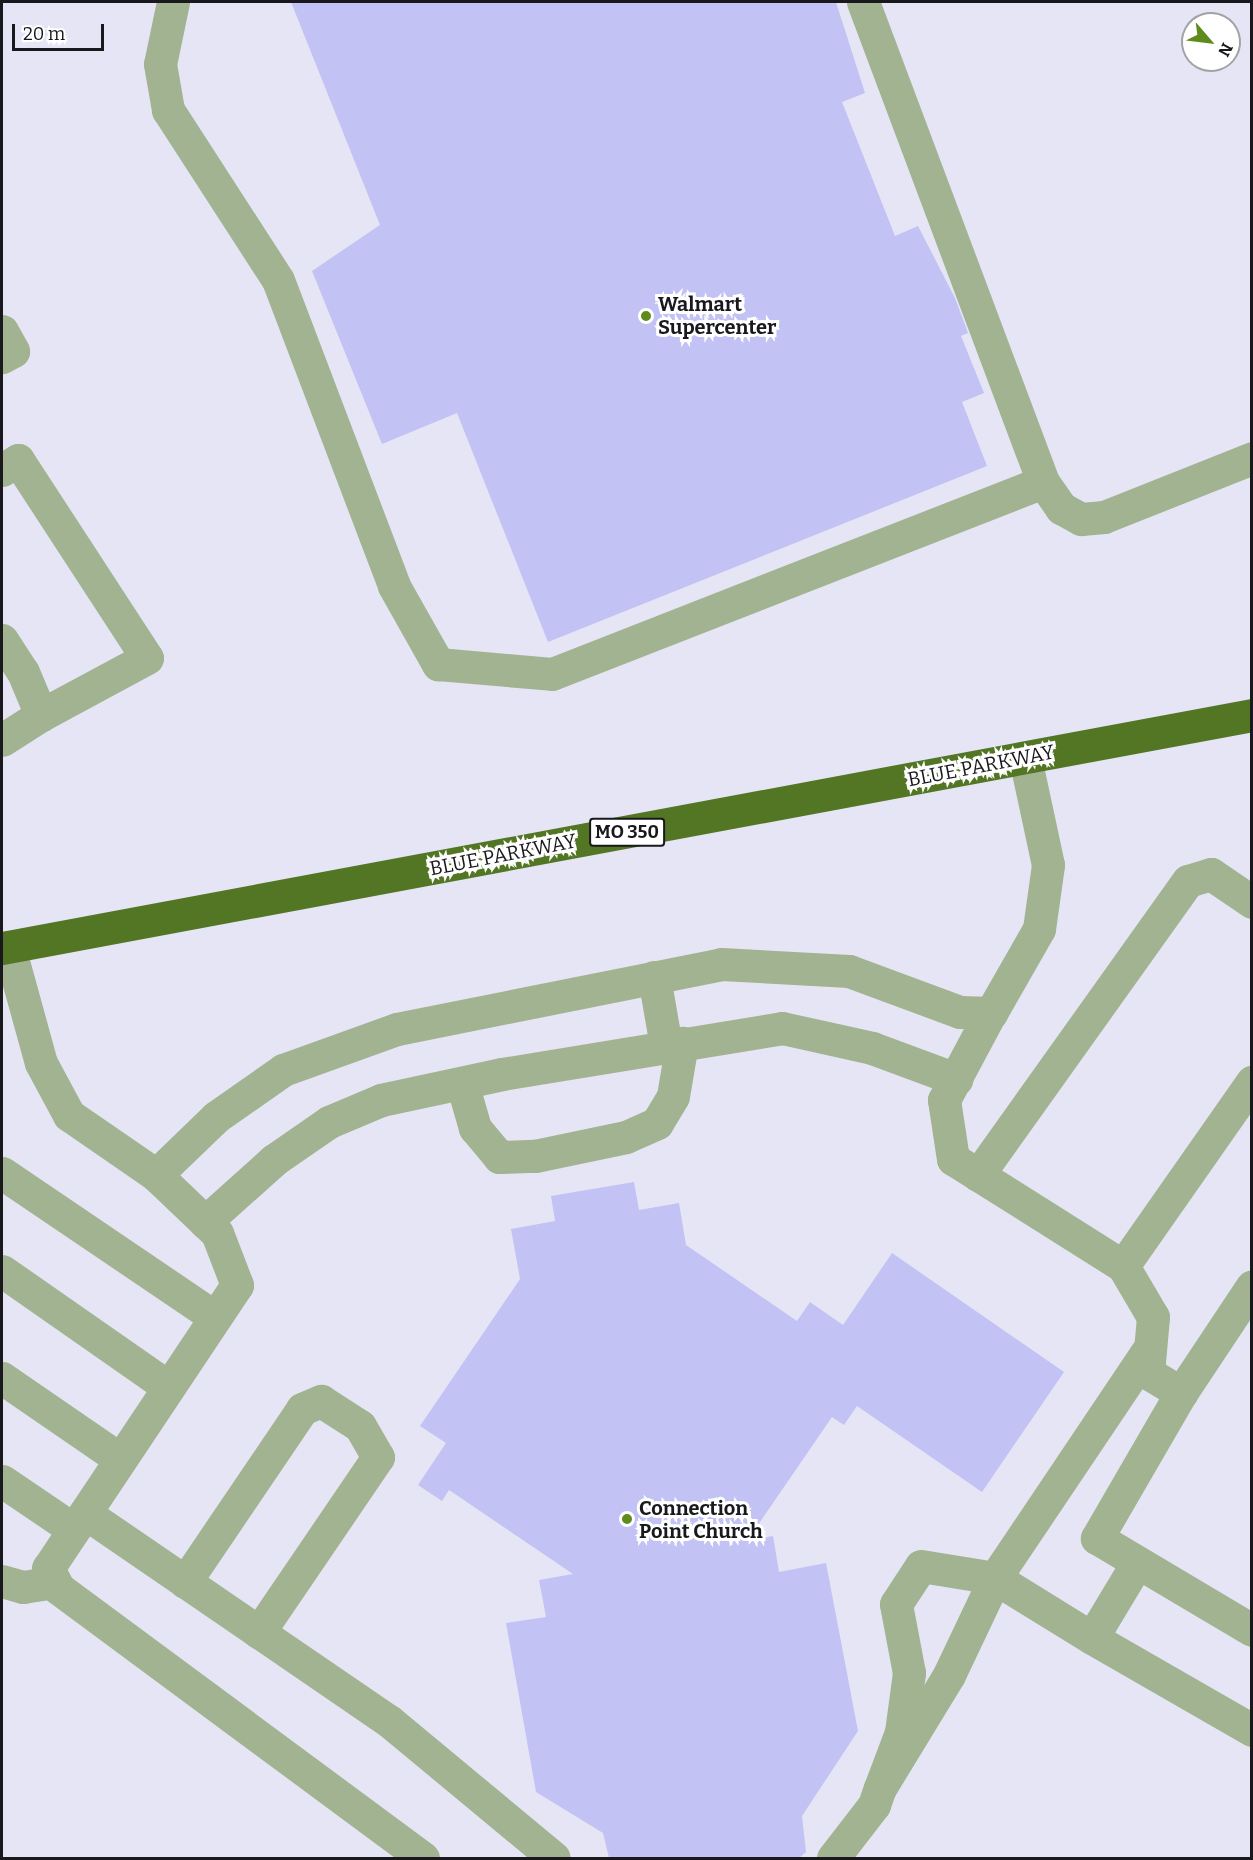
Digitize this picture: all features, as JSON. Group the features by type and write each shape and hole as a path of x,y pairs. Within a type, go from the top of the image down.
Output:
{"highway":[{"name":"BLUE PARKWAY","path":"5,948 1251,715"}],"lane":[{"path":"173,2 160,64 168,110 278,280 394,586 438,664 552,674 1043,482"},
{"path":"863,2 1043,482 1061,508 1081,519 1104,517 1251,458"},
{"path":"2,331 13,351 2,357"},
{"path":"2,470 18,460 147,658 41,715 2,740"},
{"path":"2,640 23,672 41,715"},
{"path":"1025,758 1048,865 1039,929 992,1010 945,1100 953,1159 1123,1266 1153,1317 1146,1353 1148,1373 1180,1393"},
{"path":"978,1175 1188,882 1211,874 1251,902"},
{"path":"5,948 41,1064 69,1115 156,1175 217,1233 237,1284 48,1569 55,1582 423,1858"},
{"path":"156,1175 216,1117 283,1070 397,1029 654,977 721,964 849,971 960,1012 992,1010"},
{"path":"462,1083 475,1128 499,1158 535,1156 626,1137 657,1123 673,1096 674,1045 654,977"},
{"path":"205,1222 274,1160 329,1122 381,1100 462,1083 782,1028 872,1048 956,1079"},
{"path":"1123,1266 1251,1082"},
{"path":"2,1173 215,1317"},
{"path":"2,1271 168,1387"},
{"path":"1251,1286 1180,1393 1097,1538 1251,1630"},
{"path":"880,1788 949,1675 995,1578 1146,1353"},
{"path":"2,1378 120,1459"},
{"path":"185,1582 302,1408 321,1401 360,1426 378,1457 259,1632"},
{"path":"2,1480 185,1582 389,1721 554,1858"},
{"path":"1092,1638 1137,1563"},
{"path":"833,1858 874,1804 900,1732 909,1672 896,1604 921,1566 995,1578 1092,1638 1251,1730"},
{"path":"2,1581 23,1587 55,1582"}],"building":[{"name":"Walmart Supercenter","path":"291,2 836,2 865,93 842,102 895,236 918,226 955,298 968,333 961,336 984,393 962,402 987,466 548,642 457,413 382,444 312,271 380,225"},
{"name":"Connection Point Church","path":"634,1182 639,1210 679,1203 686,1245 797,1321 810,1302 843,1325 892,1253 1064,1372 982,1492 857,1406 844,1425 832,1417 747,1541 773,1536 779,1572 826,1563 858,1731 802,1816 806,1852 799,1858 609,1858 603,1833 536,1792 506,1623 546,1617 539,1580 573,1574 449,1490 442,1501 418,1485 446,1443 420,1426 520,1279 511,1229 555,1221 551,1196"}],"place":[{"name":"Walmart Supercenter","path":"646,316"},
{"name":"Connection Point Church","path":"627,1519"}]}
